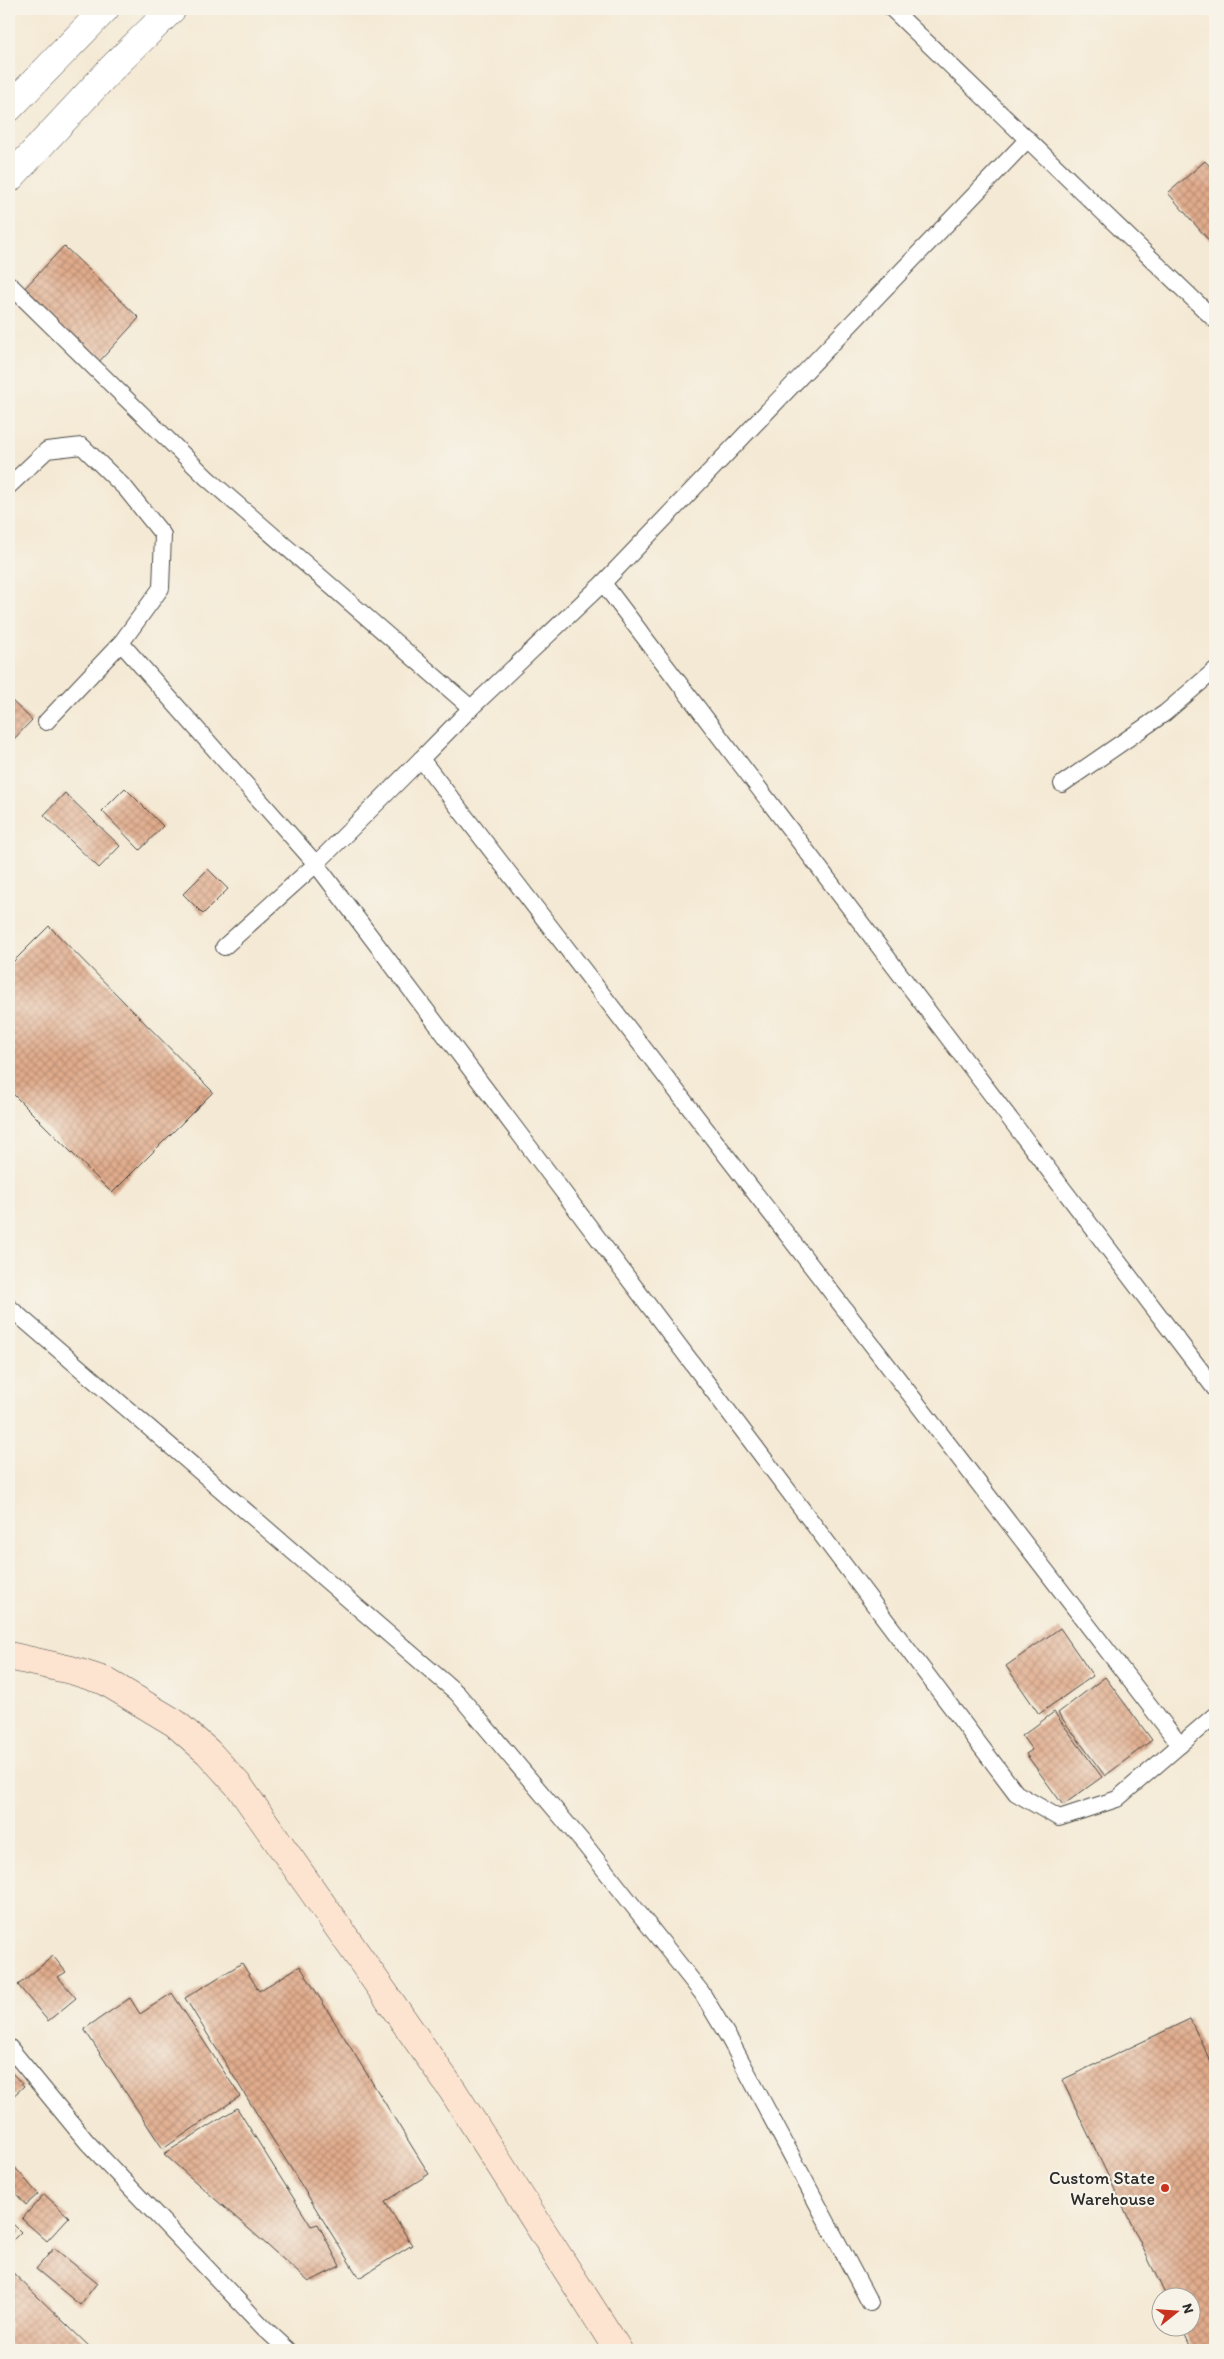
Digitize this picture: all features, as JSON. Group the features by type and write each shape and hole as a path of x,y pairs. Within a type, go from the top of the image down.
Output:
{"main road":[{"path":"9,1656 71,1670 105,1681 176,1723 208,1752 239,1786 452,2091 618,2350"}],"street":[{"path":"9,108 105,9"},
{"path":"9,178 111,69 172,9"}],"lane":[{"path":"892,9 1215,320"},
{"path":"224,947 316,864 471,708 603,583 1028,139"},
{"path":"9,284 207,478 471,708"},
{"path":"9,486 47,450 82,446 126,489 163,535 161,588 121,643 46,722"},
{"path":"603,583 1215,1389"},
{"path":"121,643 316,864 1016,1793 1059,1818 1116,1799 1215,1715"},
{"path":"1062,784 1165,713 1215,670"},
{"path":"421,759 1180,1745"},
{"path":"9,1307 458,1693 585,1845 702,1993 730,2040 870,2303"},
{"path":"9,2048 87,2142 264,2328 288,2350"}],"building":[{"path":"1205,161 1215,172 1215,239 1211,243 1168,193"},
{"path":"64,246 139,318 97,364 21,292"},
{"path":"9,698 32,720 12,741 9,739"},
{"path":"125,788 163,826 140,850 102,811"},
{"path":"65,793 120,846 99,868 44,815"},
{"path":"208,869 228,889 203,914 183,894"},
{"path":"49,926 213,1092 112,1193 9,1090 9,966"},
{"path":"1060,1628 1093,1676 1039,1714 1006,1666"},
{"path":"1105,1677 1152,1740 1105,1776 1058,1713"},
{"path":"1054,1712 1102,1777 1063,1805 1026,1754 1032,1750 1022,1736"},
{"path":"53,1956 66,1972 58,1977 76,1998 48,2021 18,1985"},
{"path":"242,1963 259,1991 300,1966 429,2174 385,2202 412,2245 359,2278 185,1998"},
{"path":"172,1993 240,2096 163,2149 84,2029 130,1998 140,2014"},
{"name":"Custom State Warehouse","path":"1190,2019 1215,2071 1215,2350 1192,2350 1186,2336 1202,2336 1202,2286 1161,2286 1062,2080"},
{"path":"9,2070 24,2086 9,2100"},
{"path":"237,2108 311,2226 318,2224 340,2266 309,2282 164,2154"},
{"path":"12,2164 38,2194 26,2205 9,2186 9,2166"},
{"path":"44,2194 69,2217 47,2241 22,2219"},
{"path":"9,2220 21,2232 9,2244"},
{"path":"54,2248 97,2283 80,2305 36,2269"},
{"path":"9,2269 93,2350 9,2350"}],"place":[{"name":"Custom State Warehouse","path":"1165,2188"}]}
